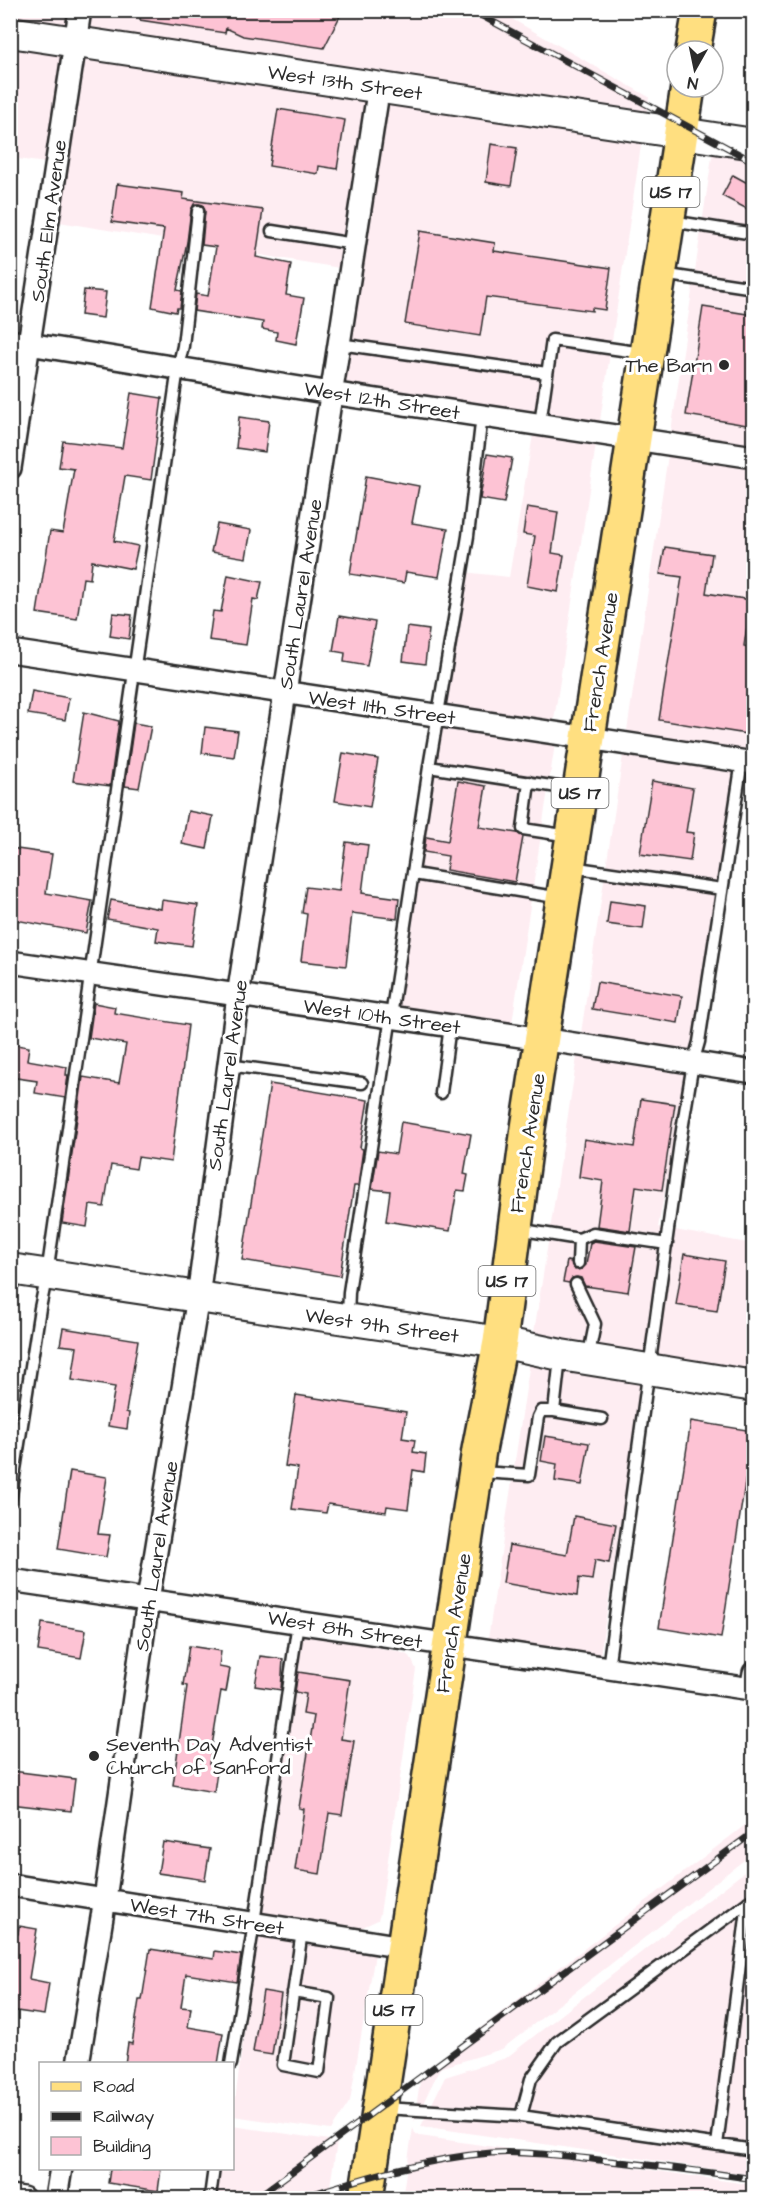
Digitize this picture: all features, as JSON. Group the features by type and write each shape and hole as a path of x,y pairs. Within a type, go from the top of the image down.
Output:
{"main road":[{"path":"695,39 700,10"},
{"name":"French Avenue","path":"366,2199 476,1472 500,1342 542,1039 686,99"}],"street":[{"name":"South Elm Avenue","path":"10,468 20,342 80,10"},
{"name":"West 13th Street","path":"10,32 753,144"},
{"name":"South Laurel Avenue","path":"78,2062 105,1899 148,1600 198,1298 238,996 378,86"},
{"name":"West 12th Street","path":"20,342 331,393 753,457"},
{"name":"West 11th Street","path":"10,651 748,762"},
{"name":"West 10th Street","path":"10,962 753,1072"},
{"name":"West 9th Street","path":"10,1269 500,1342 574,1357 753,1386"},
{"name":"West 8th Street","path":"10,1580 608,1668 752,1681"},
{"name":"West 7th Street","path":"10,1885 404,1947"},
{"path":"56,2199 61,2170"},
{"path":"10,2196 23,2199"}],"lane":[{"path":"10,1502 47,1274 183,346 198,211"},
{"path":"667,220 753,234"},
{"path":"272,231 354,244"},
{"path":"659,273 753,288"},
{"path":"540,424 552,340 646,353"},
{"path":"339,344 547,372"},
{"path":"348,1320 349,1293 429,767 468,536 482,415"},
{"path":"608,1668 693,1063 699,1042 722,890 748,762"},
{"path":"429,767 581,790"},
{"path":"529,782 522,829 571,852 722,890"},
{"path":"414,874 564,899"},
{"path":"441,1093 450,1026"},
{"path":"228,1065 362,1083"},
{"path":"514,1229 579,1239 593,1233 667,1244"},
{"path":"578,1263 579,1239"},
{"path":"554,1411 574,1357 595,1324 576,1284"},
{"path":"476,1472 529,1475 541,1411 602,1419"},
{"path":"231,2062 298,1622"},
{"path":"522,2116 531,2079 557,2042 751,1900"},
{"path":"717,2145 751,1900"},
{"path":"294,1992 328,1998 319,2072 283,2065 302,1931"},
{"path":"380,2108 522,2116 753,2150"},
{"path":"210,2197 214,2170"}],"shaded area":[{"path":"10,11 69,11 66,29 11,20"},
{"path":"90,11 498,11 649,97 646,116 87,32"},
{"path":"10,44 63,52 46,163 11,158"},
{"path":"83,55 366,97 340,268 59,222"},
{"path":"387,100 642,139 600,421 343,383"},
{"path":"713,150 753,156 753,445 671,432"},
{"path":"533,435 596,444 554,720 436,703 454,571 509,577"},
{"path":"668,455 753,468 753,751 627,731"},
{"path":"433,726 555,744 512,1023 394,1006"},
{"path":"623,755 745,773 691,1051 581,1033"},
{"path":"577,1057 687,1074 658,1227 753,1244 753,1374 533,1339"},
{"path":"530,1362 643,1380 600,1655 488,1639"},
{"path":"302,1634 397,1651 410,1656 416,1669 380,1914 378,1920 354,1931 259,1918"},
{"path":"753,1819 753,1853 502,2049 440,2068 414,2122 421,2074"},
{"path":"753,1865 753,2175 421,2126 445,2077 506,2058"},
{"path":"257,1935 375,1954 350,2101 331,2130 234,2116"},
{"path":"234,2126 329,2140 338,2136 328,2198 214,2198 218,2170 234,2170"},
{"path":"413,2128 420,2136 753,2185 753,2198 402,2198"}],"building":[{"path":"141,10 343,10 324,48 243,36 226,28 225,33 140,20"},
{"path":"278,109 345,120 337,169 319,166 318,174 269,166"},
{"path":"491,144 517,148 511,186 486,182"},
{"path":"733,175 753,186 753,212 722,196"},
{"path":"117,184 184,193 183,199 263,210 256,257 291,264 286,295 304,298 296,344 276,340 277,332 262,329 263,322 194,311 196,294 208,296 216,247 202,245 205,211 203,205 194,204 191,210 177,290 182,291 180,308 177,308 176,312 152,307 164,229 112,222"},
{"path":"420,231 495,243 494,251 611,268 605,310 592,308 592,311 486,297 480,336 405,324"},
{"path":"84,290 106,292 103,318 81,315"},
{"name":"The Barn","path":"703,307 753,315 753,426 686,415"},
{"path":"131,393 162,398 151,480 125,476 114,541 138,546 133,569 92,561 90,579 83,578 77,619 37,613 50,531 63,533 74,469 59,467 63,441 122,448"},
{"path":"239,417 269,421 265,452 236,448"},
{"path":"487,454 512,458 504,503 480,499"},
{"path":"366,476 419,486 412,523 448,529 439,577 406,572 404,583 350,574"},
{"path":"527,507 558,512 552,553 564,555 558,592 527,586 535,536 523,534"},
{"path":"217,524 251,530 246,558 211,552"},
{"path":"665,547 712,554 706,593 751,600 744,646 753,648 753,735 659,720 682,577 660,574"},
{"path":"228,575 262,582 258,600 253,599 246,645 209,640 213,611 221,612"},
{"path":"113,613 132,615 129,639 110,636"},
{"path":"339,616 375,622 367,666 344,662 345,653 333,651"},
{"path":"407,627 429,630 425,664 403,661"},
{"path":"32,691 69,698 65,720 28,714"},
{"path":"84,712 119,721 110,786 73,781"},
{"path":"134,723 151,726 139,788 125,786"},
{"path":"205,727 238,731 234,757 202,753"},
{"path":"343,753 378,759 370,807 335,801"},
{"path":"458,781 486,786 479,827 517,833 523,837 515,882 446,870 448,856 424,852 426,837 448,841"},
{"path":"652,781 693,788 686,832 694,833 690,861 640,854"},
{"path":"188,811 213,816 207,849 182,844"},
{"path":"346,842 368,845 362,893 399,898 397,919 352,913 346,966 301,961 307,914 302,913 306,887 339,891"},
{"path":"10,848 52,854 46,893 92,901 86,933 10,919"},
{"path":"111,900 161,909 162,900 198,905 192,946 156,941 158,928 107,919"},
{"path":"610,901 646,906 643,929 607,924"},
{"path":"597,982 682,996 678,1023 592,1009"},
{"path":"94,1003 115,1007 114,1013 188,1025 171,1162 138,1157 136,1169 111,1165 104,1207 90,1205 87,1227 62,1223 83,1077 119,1083 126,1044 89,1038"},
{"path":"10,1044 29,1047 27,1060 67,1067 65,1098 35,1093 37,1081 10,1077"},
{"path":"270,1084 368,1100 360,1148 363,1149 358,1186 354,1186 340,1276 242,1260"},
{"path":"641,1099 675,1104 662,1190 636,1186 630,1231 597,1226 603,1181 579,1177 584,1139 634,1147"},
{"path":"401,1122 471,1134 464,1174 468,1175 465,1191 457,1190 450,1231 386,1221 390,1191 372,1189 378,1151 396,1154"},
{"path":"594,1241 636,1247 628,1292 585,1286 581,1278 577,1277 572,1278 569,1283 563,1282 567,1261 571,1262 575,1270 582,1269 586,1265 590,1243"},
{"path":"684,1254 725,1261 717,1311 676,1305"},
{"path":"63,1328 138,1340 126,1412 129,1413 127,1429 108,1426 115,1387 72,1380 77,1347 60,1345"},
{"path":"296,1395 406,1412 402,1438 415,1440 413,1452 426,1454 424,1472 413,1470 408,1509 387,1506 386,1512 328,1504 326,1513 292,1509 298,1468 285,1466"},
{"path":"691,1421 753,1431 721,1638 659,1628"},
{"path":"545,1436 589,1443 582,1485 555,1481 557,1464 541,1461"},
{"path":"70,1471 107,1477 98,1534 110,1535 106,1557 58,1549"},
{"path":"574,1516 616,1524 609,1563 595,1560 592,1580 579,1578 577,1596 503,1583 509,1545 567,1555"},
{"path":"42,1623 86,1630 81,1658 38,1651"},
{"path":"189,1646 221,1651 219,1667 230,1669 226,1692 221,1691 209,1764 218,1765 214,1792 173,1785 187,1686 183,1685"},
{"path":"260,1656 283,1659 281,1690 255,1686"},
{"path":"298,1672 350,1680 341,1739 354,1741 342,1815 329,1813 320,1874 295,1870 304,1809 299,1808 314,1716 303,1714 306,1694 295,1692"},
{"path":"12,1771 75,1779 71,1811 10,1804"},
{"path":"163,1842 210,1849 205,1880 158,1873"},
{"path":"19,1926 37,1929 29,1979 49,1983 44,2015 10,2010 10,1933 18,1934"},
{"path":"150,1949 214,1959 215,1951 241,1955 237,1982 186,1974 181,2007 191,2008 188,2027 223,2033 218,2062 125,2062 128,2043 132,2044 139,2000 142,2000"},
{"path":"263,1991 281,1994 272,2055 253,2052"},
{"path":"110,2170 161,2170 158,2191 108,2183"}],"railway":[{"path":"471,10 754,162"},
{"path":"256,2198 754,1832"},
{"path":"301,2198 419,2164 491,2153 560,2156 677,2168 754,2179"}],"place":[{"name":"The Barn","path":"724,365"},
{"name":"Seventh Day Adventist Church of Sanford","path":"94,1756"}]}
